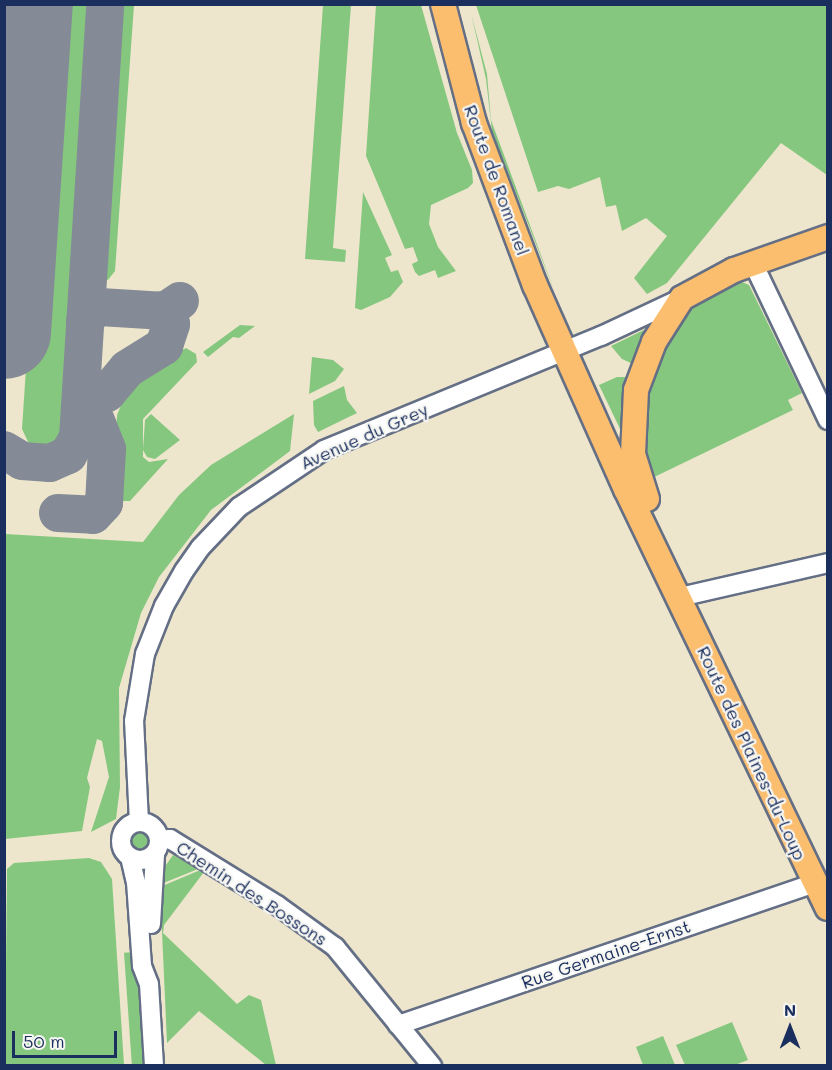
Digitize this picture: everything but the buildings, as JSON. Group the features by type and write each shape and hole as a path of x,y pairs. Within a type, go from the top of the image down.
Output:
{"main road":[{"name":"Route de Romanel","path":"443,4 486,158 564,352"},
{"path":"682,298 753,263 828,237"},
{"name":"Route des Plaines-du-Loup","path":"680,597 680,577 638,477 632,425 640,373 654,342 682,298"},
{"name":"Route des Plaines-du-Loup","path":"564,352 814,883 828,908"}],"street":[{"path":"753,263 828,420"},
{"name":"Avenue du Grey","path":"139,822 134,721 145,654 169,597 212,534 260,490 324,450 564,352 682,298"},
{"path":"680,597 828,563"},
{"path":"149,984 154,966 150,904 157,847 153,827 139,822 128,826 121,836 122,848 130,857 136,882 142,966 149,984 154,1065"},
{"name":"Chemin des Bossons","path":"157,847 170,839 316,932 360,976 432,1065"},
{"path":"130,857 145,860 157,847"},
{"name":"Rue Germaine-Ernst","path":"398,1025 814,883"}],"green space":[{"path":"50,5 96,5 68,432 63,445 44,453 31,448 22,429"},
{"path":"113,5 134,5 115,271 108,280 98,278 95,269"},
{"path":"323,5 351,5 333,248 346,250 345,262 305,259"},
{"path":"376,5 421,5 457,133 472,170 473,183 468,188 431,205 429,224 438,247 456,271 438,278 435,270 419,276 415,272 412,264 418,261 413,247 405,249 366,156"},
{"path":"476,5 827,5 827,175 781,143 667,283 647,294 634,278 667,236 646,218 622,231 616,205 606,207 600,177 569,189 558,186 538,192"},
{"path":"471,13 487,74 491,120 555,293 492,131 486,79"},
{"path":"363,192 392,255 385,258 391,272 398,270 403,282 390,297 361,310 355,308"},
{"path":"742,282 749,285 802,393 788,400 793,410 648,480 642,454 649,374 681,319 705,297"},
{"path":"103,324 100,370 97,372 97,337"},
{"path":"240,325 255,326 239,338 233,337 208,357 203,352"},
{"path":"650,327 635,365 622,359 611,346"},
{"path":"186,348 196,354 197,362 143,419 143,457 149,462 168,459 130,501 112,501 117,415 133,376"},
{"path":"312,357 333,360 344,369 335,381 309,394"},
{"path":"617,377 630,377 622,433 599,385"},
{"path":"344,386 347,400 357,413 318,432 314,425 313,401"},
{"path":"151,414 180,440 155,459 147,457 143,450 145,420"},
{"path":"294,414 290,451 211,510 159,577 141,613 119,688 120,787 116,819 91,832 109,777 102,741 97,739 87,778 90,787 82,831 5,839 5,534 143,542 179,495 211,465"},
{"path":"140,831 147,834 150,841 147,848 140,851 133,848 130,841 133,834"},
{"path":"173,855 198,869 161,884 166,865"},
{"path":"89,858 101,862 112,879 124,1065 5,1065 7,869 14,863"},
{"path":"198,871 204,872 164,925 163,933 237,1004 249,995 261,1000 276,1065 266,1065 199,1011 167,1043 160,887"},
{"path":"136,952 144,1065 132,1066 124,953"},
{"path":"732,1022 748,1060 735,1065 685,1065 676,1045"},
{"path":"663,1036 675,1065 643,1065 636,1047"}],"taxiway":[{"path":"4,450 22,461 50,463 68,455 78,438 105,4"},
{"path":"85,322 91,312 100,307 165,311 180,301"},
{"path":"82,383 90,394 107,393 127,369 164,346 171,324 159,310"},
{"path":"58,513 93,515 104,503 107,449 85,393"}],"runway":[{"path":"4,332 26,4"}]}
